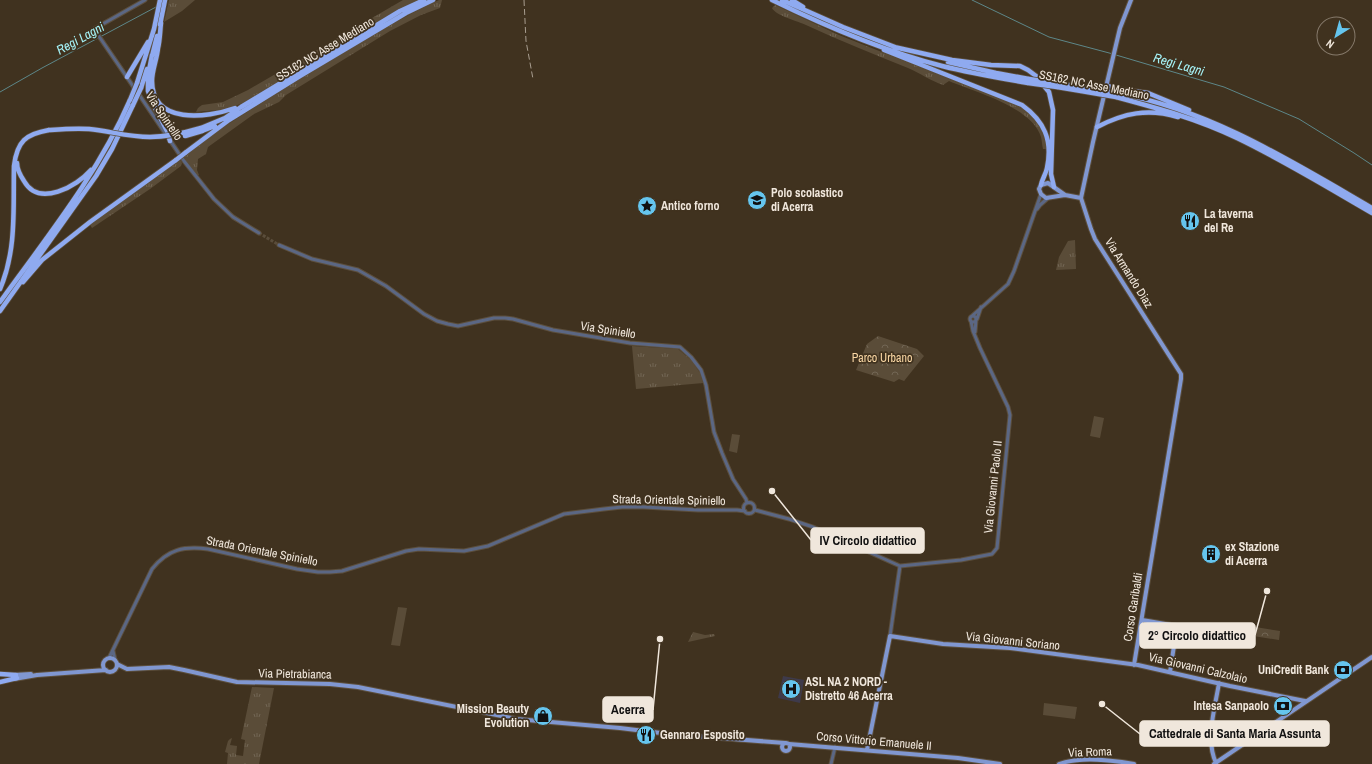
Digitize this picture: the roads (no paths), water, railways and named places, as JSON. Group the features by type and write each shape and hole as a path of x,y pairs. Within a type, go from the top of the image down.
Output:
{"highway":[{"path":"0,302 78,194 102,158 137,83 153,31 160,0"},
{"path":"165,0 148,76 148,91 167,131 170,141"},
{"name":"SS162 NC Asse Mediano","path":"241,107 400,11 424,0"},
{"name":"SS162 NC Asse Mediano","path":"228,120 359,40 406,13 433,0"},
{"name":"SS162 NC Asse Mediano","path":"767,0 784,4 798,12 857,38 941,66 978,74 1142,98 1208,120 1279,155 1372,208"},
{"name":"SS162 NC Asse Mediano","path":"772,0 894,47 962,66 1029,81"},
{"name":"SS162 NC Asse Mediano","path":"792,0 824,19"},
{"path":"160,23 158,47 152,81 156,100 162,107 176,114 185,115 226,112 241,107"},
{"path":"127,77 153,31"},
{"path":"857,38 889,53 1022,105 1033,113 1042,124 1048,147 1048,165 1041,185"},
{"path":"894,47 952,60 991,65 1020,66 1036,76 1049,92 1053,110 1051,174 1054,186"},
{"path":"0,311 96,176 134,105 152,55"},
{"path":"1107,86 1148,93 1208,120"},
{"name":"SS162 NC Asse Mediano","path":"1116,95 1178,114 1237,138 1278,159 1372,213"},
{"path":"202,129 225,118 241,107"},
{"path":"1097,127 1115,118 1132,113 1150,113 1175,116 1208,126"},
{"path":"0,289 7,270 12,242 14,166 16,153 20,144 28,137 38,132 72,128 149,137 202,129 228,120"},
{"path":"12,294 42,260 90,222 176,160 228,120"},
{"path":"50,131 29,139 21,147 17,166 26,185 31,189 45,194 52,194 60,191 80,181 102,158"},
{"path":"0,675 16,677"},
{"path":"0,681 16,677"}],"main road":[{"name":"Via Armando Diaz","path":"1131,0 1120,28 1081,198 1090,229 1095,238 1181,374 1152,552"},
{"path":"1065,195 1054,186 1046,182 1041,185 1039,189 1044,197 1065,195 1081,198"},
{"path":"1050,197 1055,190 1054,186"},
{"name":"Corso Garibaldi","path":"1134,665 1152,552"},
{"path":"1142,620 1177,626 1170,672"},
{"path":"867,750 890,636"},
{"name":"Via Giovanni Soriano","path":"890,636 943,644 1010,648 1134,665"},
{"path":"1219,684 1212,725 1211,749 1215,763 1372,657"},
{"path":"95,672 109,658"},
{"name":"Via Pietrabianca","path":"109,658 124,668 177,668 237,682 330,684 381,690 516,719"},
{"path":"104,662 104,667 106,670"},
{"path":"115,670 116,662"},
{"name":"Via Giovanni Calzolaio","path":"1134,665 1305,701"},
{"name":"Via Pietrabianca","path":"16,677 106,670 110,672 115,670 128,671 137,669"},
{"name":"Corso Vittorio Emanuele II","path":"516,719 958,758 1000,764"},
{"path":"772,742 776,743 785,752 800,745"},
{"path":"783,750 783,746 787,744 791,747 789,751"},
{"name":"Via Roma","path":"1059,764 1090,760 1134,764"}],"street":[{"name":"Via Spiniello","path":"144,0 94,29 198,181 223,209 259,233"},
{"name":"Via Giovanni Paolo II","path":"972,316 1008,284 1041,194"},
{"name":"Via Giovanni Paolo II","path":"1035,212 1040,205 1050,197"},
{"name":"Via Spiniello","path":"280,245 312,259 358,270 375,279 424,314 437,321 448,324 458,326 494,318 513,318 553,330 608,340 680,347 691,357 701,370 706,385 714,432 722,453 733,479 747,503 753,504 755,510"},
{"name":"Via Giovanni Paolo II","path":"975,336 976,320 982,306"},
{"path":"975,316 976,320 973,322 970,318 975,316"},
{"name":"Via Giovanni Paolo II","path":"900,566 961,560 992,554 997,548 1010,415 1008,407 975,336 971,321"},
{"path":"745,511 744,506 747,503"},
{"name":"Strada Orientale Spiniello","path":"109,658 152,569 169,553 181,549 208,549 318,572 330,572 342,571 419,548 464,551 488,546 564,514 622,507 745,511"},
{"name":"Via Spiniello","path":"755,510 789,519 813,528 900,566"},
{"name":"Via Spiniello","path":"745,511 750,514 755,510"},
{"path":"890,636 900,566"},
{"path":"113,651 116,662"},
{"path":"831,764 835,747"}],"waterway":[{"name":"Regi Lagni","path":"972,0 1049,37 1113,54"},
{"name":"Regi Lagni","path":"0,92 156,7"},
{"name":"Regi Lagni","path":"1116,55 1224,87 1299,119 1372,165"}],"tunnel":[{"path":"259,233 279,245"}],"railway":[{"path":"524,0 526,41 533,79"}],"place":[{"name":"Polo scolastico di Acerra","path":"757,200"},
{"name":"Antico forno","path":"647,206"},
{"name":"La taverna del Re","path":"1190,221"},
{"name":"IV Circolo didattico","path":"772,491"},
{"name":"ex Stazione di Acerra","path":"1211,554"},
{"name":"2° Circolo didattico","path":"1267,591"},
{"name":"Acerra","path":"660,639"},
{"name":"UniCredit Bank","path":"1343,670"},
{"name":"ASL NA 2 NORD - Distretto 46 Acerra","path":"791,689"},
{"name":"Cattedrale di Santa Maria Assunta","path":"1102,704"},
{"name":"Intesa Sanpaolo","path":"1283,706"},
{"name":"Mission Beauty Evolution","path":"543,716"},
{"name":"Gennaro Esposito","path":"646,735"}],"park label":[{"name":"Parco Urbano","path":"882,358"}]}
